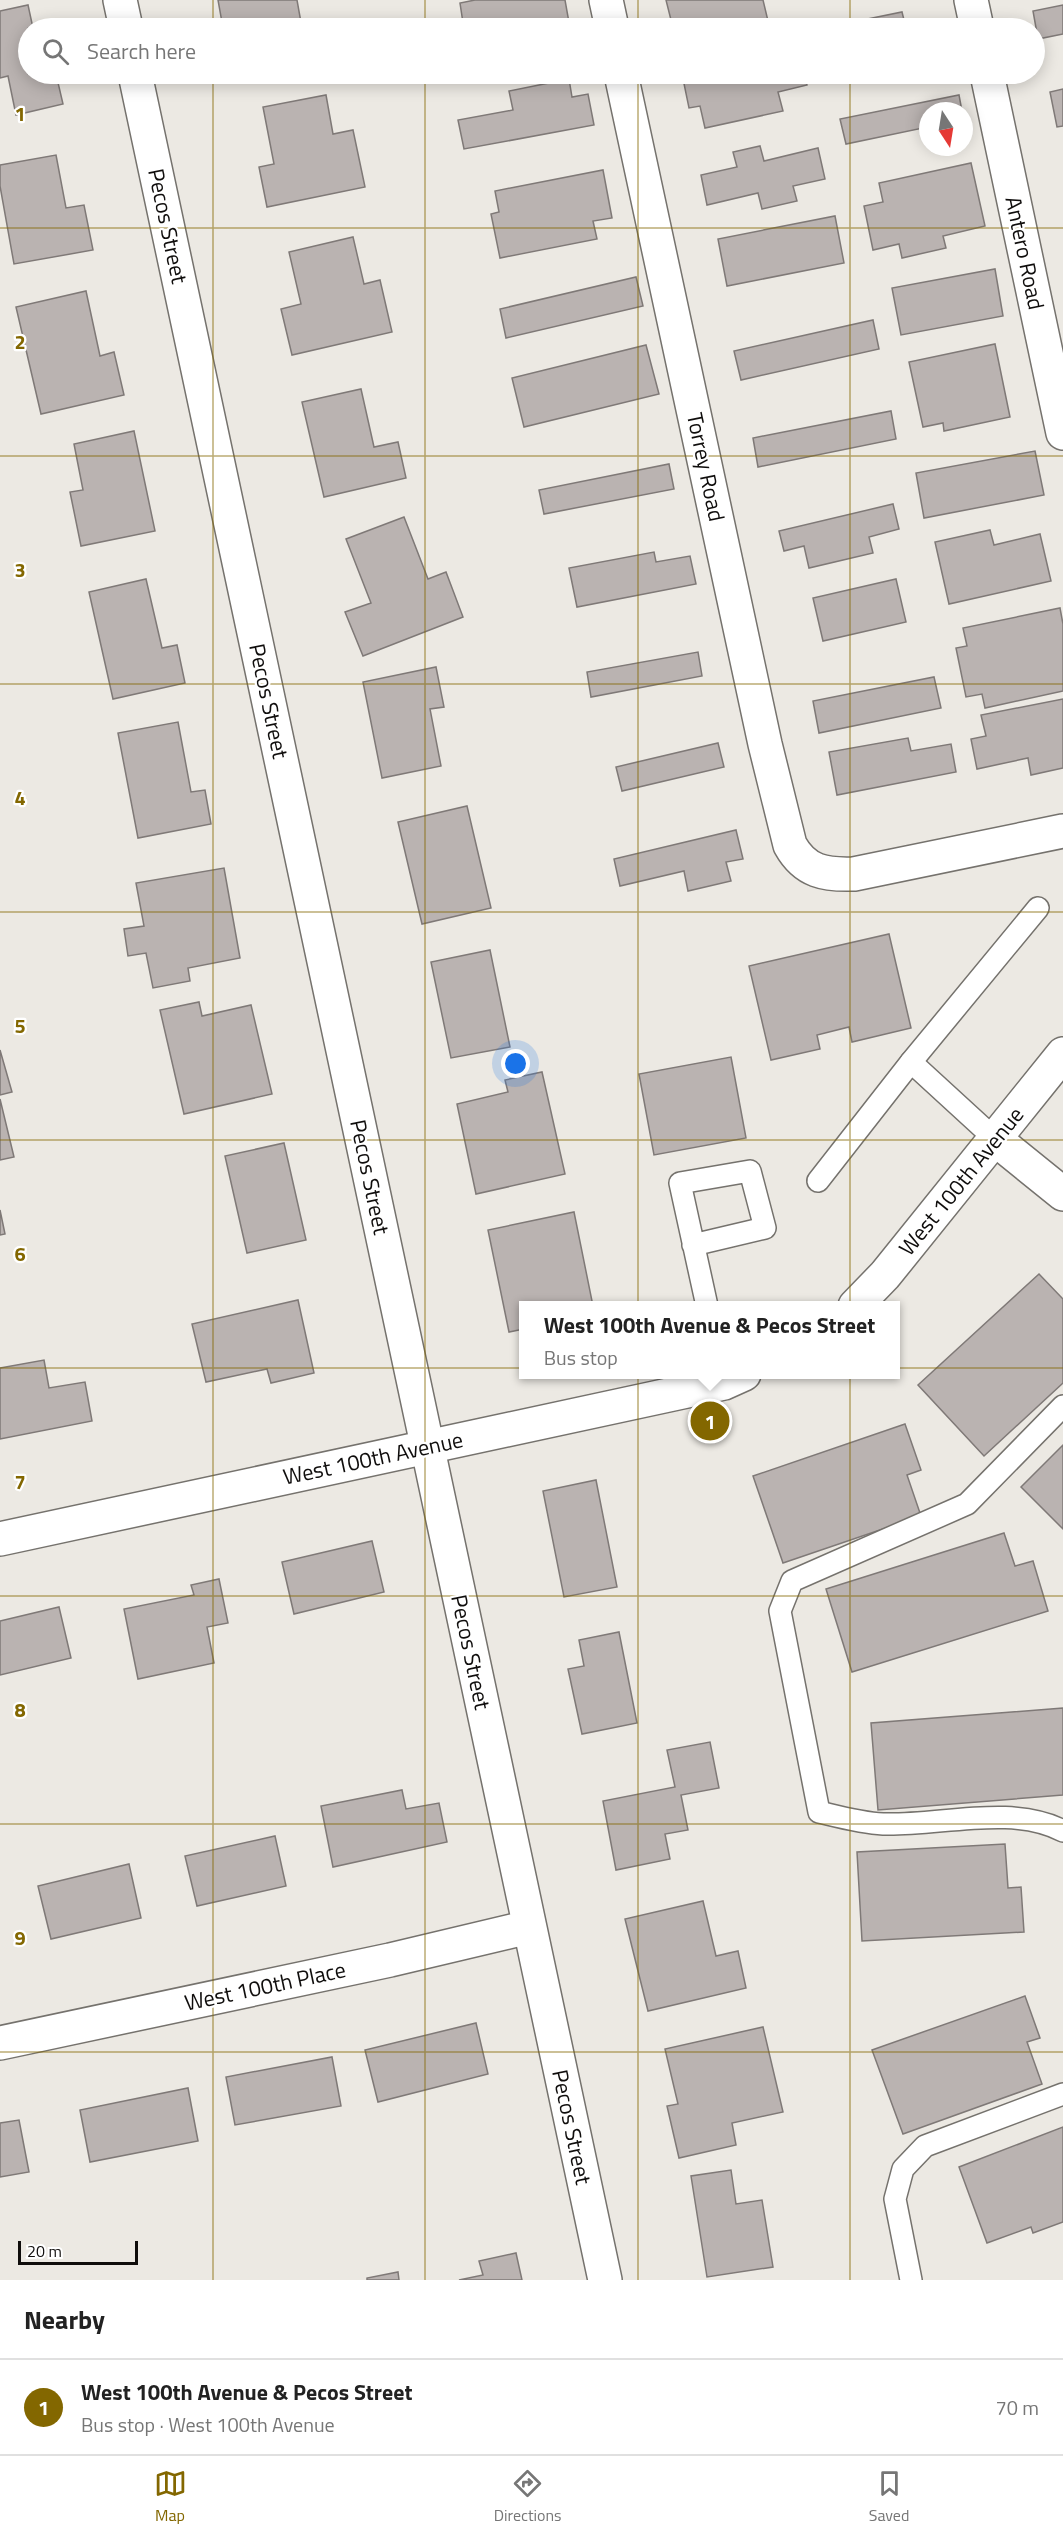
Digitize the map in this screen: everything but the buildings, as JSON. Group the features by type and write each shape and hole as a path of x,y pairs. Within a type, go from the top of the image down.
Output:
{"street":[{"path":"120,0 124,18"},
{"path":"606,0 610,18"},
{"path":"971,0 975,18"},
{"name":"Pecos Street","path":"137,84 605,2280"},
{"name":"Torrey Road","path":"623,84 765,744 790,845 798,859 817,871 834,875 854,874 1063,831"},
{"name":"Antero Road","path":"989,84 1063,433"},
{"name":"West 100th Avenue","path":"859,1301 885,1275 1063,1054"},
{"path":"995,1139 1063,1194"},
{"name":"West 100th Avenue","path":"0,1539 721,1379"},
{"name":"West 100th Place","path":"0,2043 390,1960 529,1927"}],"lane":[{"path":"818,1181 911,1062 1038,909"},
{"path":"911,1062 995,1139"},
{"path":"693,1245 765,1228 750,1171 680,1183 693,1245 706,1301"},
{"path":"1063,1406 967,1504 792,1581 780,1611 819,1812 883,1824 1015,1818 1063,1831"},
{"path":"911,2280 895,2199 903,2169 925,2146 1063,2094"}],"place":[{"name":"West 100th Avenue & Pecos Street","path":"710,1421"}]}
